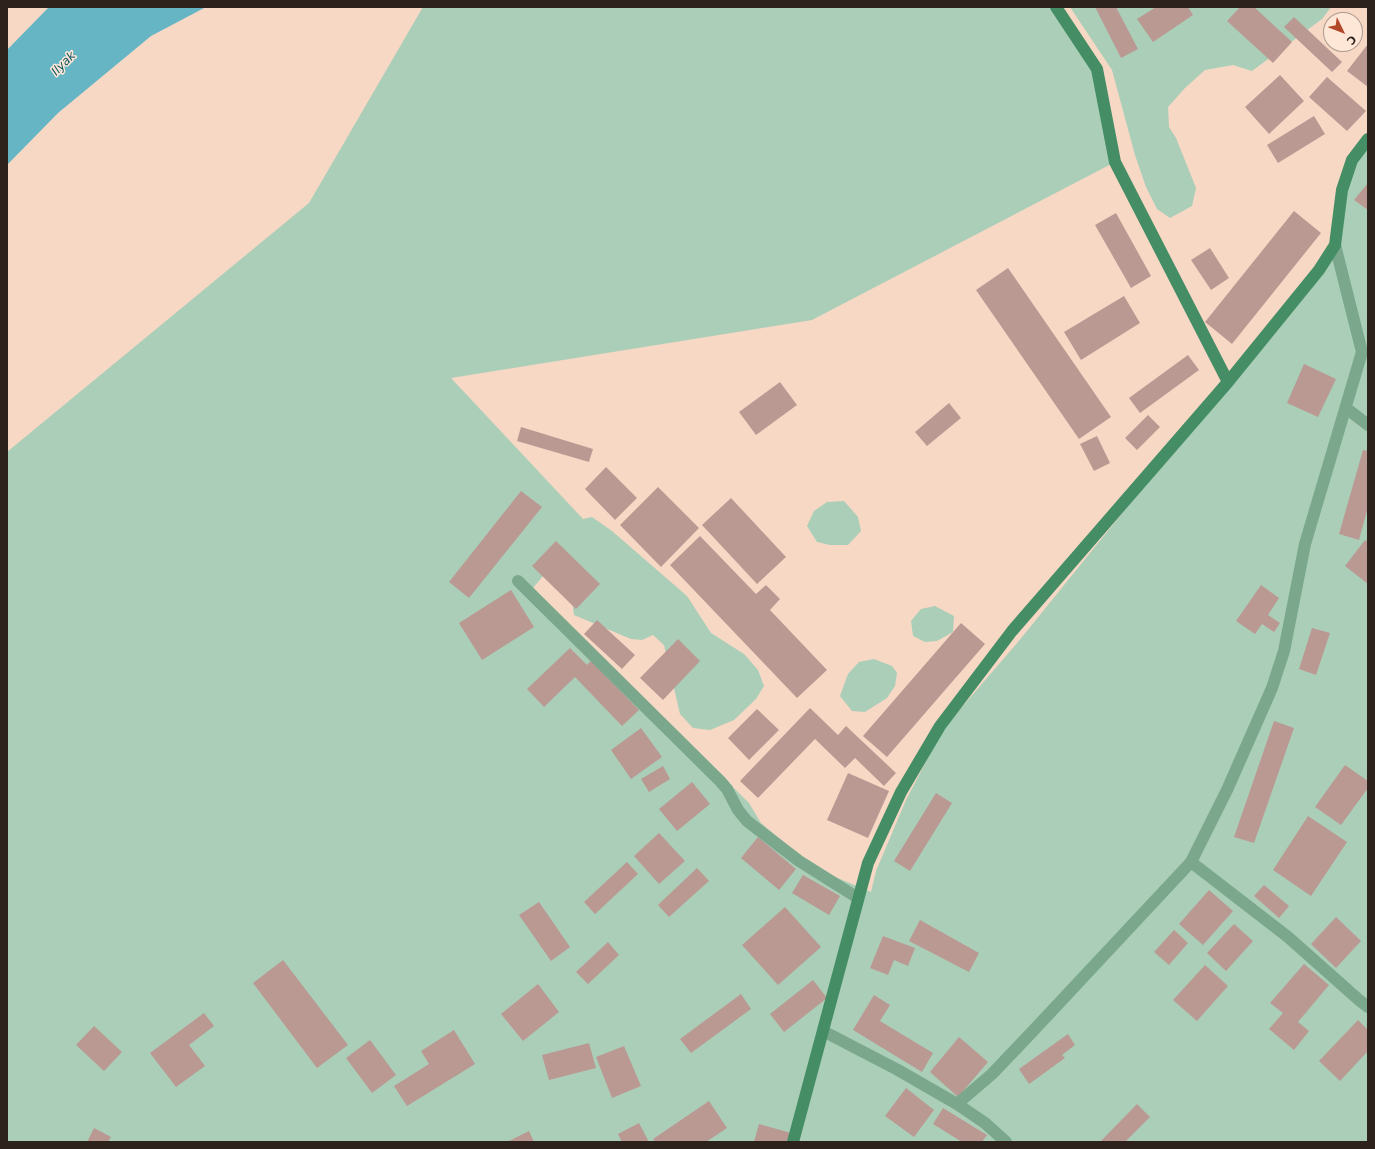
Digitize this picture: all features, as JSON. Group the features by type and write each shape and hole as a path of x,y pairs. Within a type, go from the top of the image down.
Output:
{"street":[{"path":"1056,7 1097,69 1115,162 1228,382"},
{"path":"793,1142 868,863 901,792 940,726 1012,631 1228,382 1319,270 1335,245 1342,190 1352,160 1368,139"}],"lane":[{"path":"956,1104 992,1074 1191,862 1227,790 1272,688 1284,651 1305,544 1362,352 1335,245"},
{"path":"1346,408 1368,425"},
{"path":"518,581 720,781 727,789 738,810 747,821 799,861 858,898"},
{"path":"1191,862 1288,937 1368,1007"},
{"path":"823,1031 898,1070 956,1104 984,1123 1006,1142"}],"green space":[{"path":"423,7 1056,7 1097,69 1115,162 812,320 451,378 583,519 592,517 612,531 687,596 711,633 744,654 758,670 764,686 756,699 734,720 710,730 693,728 680,714 664,645 653,635 642,640 631,639 574,615 565,550 533,588 749,803 761,823 814,868 871,892 876,871 906,800 943,729 1018,642 1319,270 1335,245 1342,190 1368,139 1368,1142 7,1142 7,452 309,203"},
{"path":"1070,7 1331,7 1327,12 1323,12 1322,19 1252,71 1233,65 1205,70 1185,88 1168,107 1169,127 1176,138 1196,188 1192,206 1170,218 1157,209 1146,187 1135,155 1112,70"},
{"path":"844,501 858,517 861,531 848,545 830,545 817,542 807,526 814,511 827,502"},
{"path":"935,606 954,616 953,632 937,641 925,642 913,636 911,621 921,609"},
{"path":"874,659 892,666 897,673 895,686 887,698 865,712 852,711 840,696 848,674 859,662"}],"water":[{"name":"Ilyak","path":"49,7 206,7 151,36 58,113 7,165 7,50"}],"building":[{"path":"1095,7 1116,7 1138,49 1121,58"},
{"path":"1156,7 1188,7 1193,15 1153,42 1137,19"},
{"path":"1240,7 1254,7 1292,42 1273,63 1227,21"},
{"path":"1294,17 1323,44 1323,52 1331,52 1342,62 1332,72 1284,27"},
{"path":"1368,44 1368,87 1347,71"},
{"path":"1280,75 1304,101 1269,134 1245,107"},
{"path":"1327,77 1366,111 1347,131 1309,97"},
{"path":"1314,116 1325,134 1278,163 1267,145"},
{"path":"1368,183 1368,210 1354,200"},
{"path":"1294,211 1321,233 1232,344 1205,322"},
{"path":"1116,213 1151,276 1131,288 1095,225"},
{"path":"1210,248 1229,278 1211,290 1191,260"},
{"path":"1008,268 1111,417 1079,439 976,290"},
{"path":"1124,296 1140,323 1081,360 1064,332"},
{"path":"1188,355 1199,370 1140,413 1129,398"},
{"path":"1304,364 1336,379 1318,417 1287,403"},
{"path":"780,382 797,405 756,435 739,412"},
{"path":"949,403 961,418 927,446 915,432"},
{"path":"1148,415 1160,427 1137,450 1125,438"},
{"path":"521,427 593,449 589,462 517,441"},
{"path":"1097,436 1110,463 1094,471 1080,444"},
{"path":"1363,450 1368,451 1368,507 1359,540 1339,534"},
{"path":"606,467 637,498 615,520 585,489"},
{"path":"658,487 699,528 661,567 620,525"},
{"path":"521,491 542,507 469,598 449,582"},
{"path":"731,498 786,557 757,584 702,525"},
{"path":"700,536 756,594 766,585 780,599 770,610 827,670 797,698 670,565"},
{"path":"1365,540 1368,542 1368,584 1345,566"},
{"path":"556,541 600,584 576,609 532,566"},
{"path":"1261,585 1279,598 1268,615 1280,623 1274,632 1262,624 1255,634 1236,621"},
{"path":"511,590 534,627 482,660 459,623"},
{"path":"597,620 635,655 622,669 584,634"},
{"path":"961,623 985,644 887,757 863,736"},
{"path":"1312,628 1330,633 1316,675 1299,669"},
{"path":"678,639 700,661 663,700 640,678"},
{"path":"570,648 587,665 591,661 639,710 622,726 575,677 544,707 527,689"},
{"path":"810,708 838,735 846,726 896,773 884,786 855,758 845,768 815,739 758,798 740,781"},
{"path":"757,709 779,730 749,760 728,738"},
{"path":"1274,721 1294,728 1254,843 1234,837"},
{"path":"641,728 662,757 631,779 611,750"},
{"path":"1345,765 1368,781 1368,788 1341,825 1315,807"},
{"path":"663,766 670,779 649,792 641,779"},
{"path":"848,773 889,791 868,838 827,820"},
{"path":"692,782 710,804 677,831 659,809"},
{"path":"936,793 952,803 910,871 894,861"},
{"path":"1308,816 1347,842 1311,896 1273,870"},
{"path":"659,833 685,861 659,884 634,856"},
{"path":"758,837 796,869 779,890 741,858"},
{"path":"627,862 638,874 595,914 584,902"},
{"path":"697,868 709,881 669,917 658,905"},
{"path":"803,875 840,896 829,915 792,893"},
{"path":"1264,885 1289,906 1279,918 1254,896"},
{"path":"1209,890 1233,911 1203,945 1179,924"},
{"path":"539,902 570,947 551,961 519,915"},
{"path":"785,907 821,947 778,985 742,945"},
{"path":"1336,917 1361,941 1336,968 1311,944"},
{"path":"920,920 979,953 969,972 909,941"},
{"path":"1234,924 1253,941 1226,971 1207,953"},
{"path":"1174,930 1188,943 1169,965 1154,952"},
{"path":"883,936 915,948 908,966 894,960 888,975 870,968"},
{"path":"608,942 619,955 588,984 576,972"},
{"path":"283,960 348,1045 317,1068 253,983"},
{"path":"1304,964 1329,985 1298,1022 1309,1031 1294,1050 1269,1029 1283,1013 1270,1003"},
{"path":"1205,965 1228,986 1197,1021 1173,1000"},
{"path":"813,980 827,998 784,1032 770,1014"},
{"path":"538,984 559,1012 523,1041 501,1014"},
{"path":"741,994 751,1009 691,1053 680,1039"},
{"path":"874,995 890,1005 880,1021 933,1053 922,1072 853,1030"},
{"path":"204,1013 214,1026 189,1045 205,1066 176,1087 150,1053"},
{"path":"1358,1020 1368,1030 1368,1051 1340,1081 1319,1061"},
{"path":"94,1026 122,1052 104,1071 76,1045"},
{"path":"454,1030 475,1064 407,1106 394,1086 429,1064 421,1051"},
{"path":"1068,1034 1075,1045 1062,1055 1065,1058 1029,1084 1019,1069"},
{"path":"959,1037 988,1062 958,1097 930,1072"},
{"path":"370,1040 396,1075 372,1093 346,1058"},
{"path":"589,1043 596,1068 549,1080 542,1055"},
{"path":"624,1046 641,1086 612,1098 596,1057"},
{"path":"906,1088 934,1110 914,1137 885,1116"},
{"path":"709,1101 727,1128 706,1142 655,1142 653,1139"},
{"path":"1137,1104 1150,1117 1125,1142 1100,1142"},
{"path":"943,1108 987,1135 982,1142 962,1142 933,1124"},
{"path":"639,1123 649,1142 622,1142 618,1134"},
{"path":"759,1124 791,1133 788,1142 754,1142"},
{"path":"94,1128 111,1137 108,1142 87,1142"},
{"path":"529,1131 534,1142 507,1142"}]}
